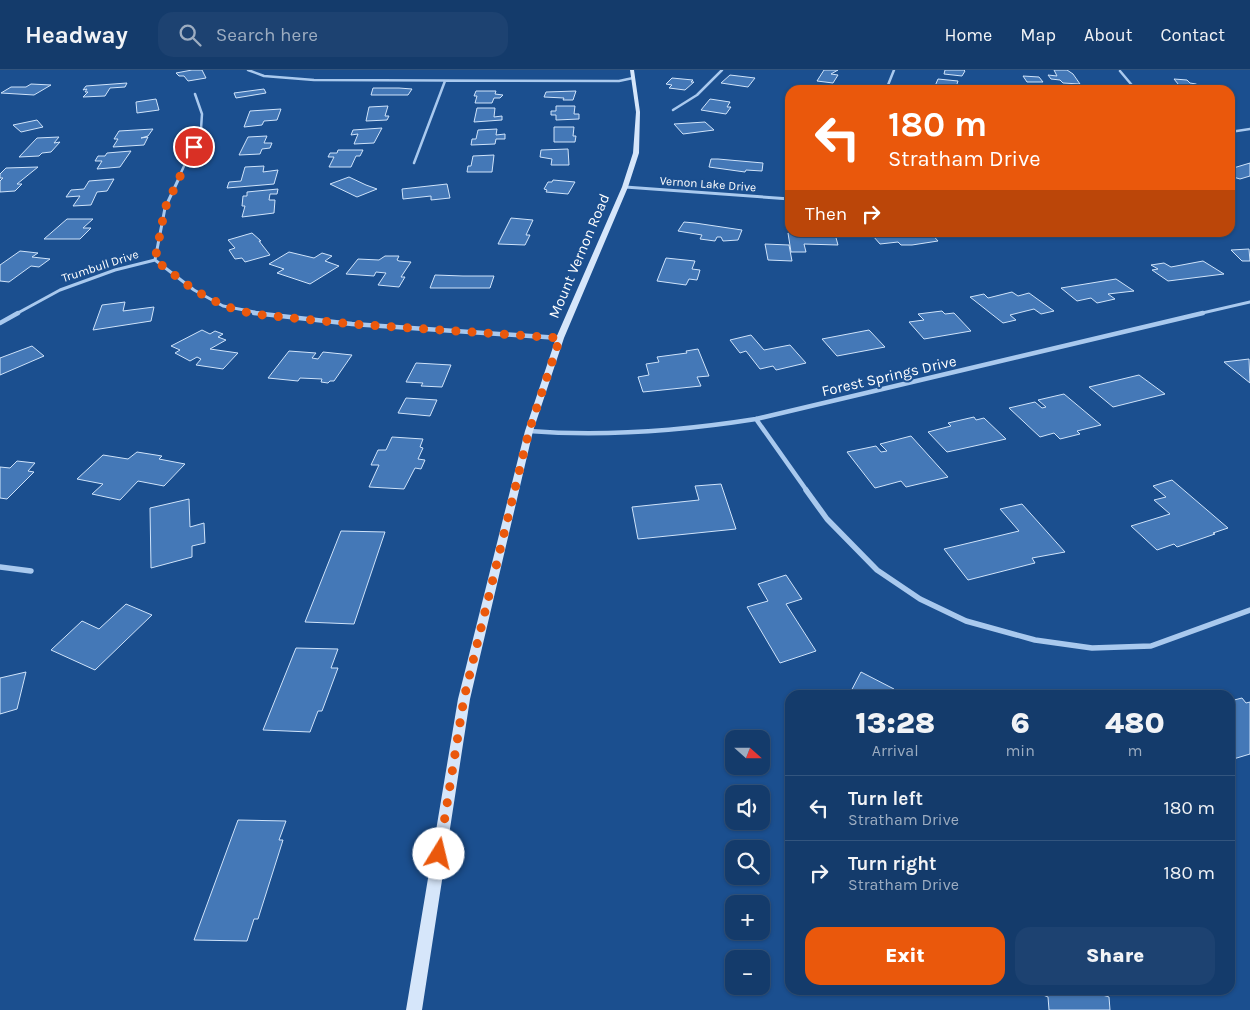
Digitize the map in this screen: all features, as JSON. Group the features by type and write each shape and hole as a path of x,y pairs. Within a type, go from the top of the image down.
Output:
{"main road":[{"name":"Mount Vernon Road","path":"414,1010 464,698 529,431 560,338 625,187 636,153 638,112 633,74"}],"street":[{"path":"248,70 264,76 314,80 619,80 633,74"},
{"path":"674,110 697,95 722,70"},
{"path":"888,85 894,70"},
{"path":"1120,71 1132,85"},
{"path":"414,163 445,81"},
{"path":"195,94 202,114 201,129 165,208 155,260 194,290 224,306 253,314 352,324 560,338"},
{"path":"1235,131 1250,129"},
{"name":"Vernon Lake Drive","path":"625,187 785,199"},
{"name":"Trumbull Drive","path":"0,323 60,290 115,270 155,260"},
{"name":"Forest Springs Drive","path":"529,431 582,434 655,433 756,420 1250,302"},
{"path":"756,420 827,519 877,570 920,599 966,621 1035,640 1092,648 1151,646 1250,610"},
{"path":"0,566 31,571"}],"building":[{"path":"202,70 206,78 188,81 184,76 179,76 176,73"},
{"path":"824,70 838,70 831,74 838,75 833,83 817,81"},
{"path":"945,70 965,71 962,76 944,74"},
{"path":"1054,70 1067,70 1073,74 1080,84 1063,83 1060,80 1051,79 1048,75 1057,76"},
{"path":"730,75 755,78 748,87 721,83"},
{"path":"1023,76 1039,77 1043,82 1027,82"},
{"path":"672,78 693,80 691,82 694,82 685,90 669,88 672,85 666,84"},
{"path":"938,79 958,81 957,85 935,85"},
{"path":"1174,79 1187,80 1198,85 1179,85"},
{"path":"127,83 125,87 110,88 105,96 83,97 88,92 85,92 87,89 83,90 86,86"},
{"path":"31,84 51,85 34,95 1,93 11,87 26,87"},
{"path":"373,88 412,89 408,95 371,95"},
{"path":"264,89 266,93 236,98 234,93"},
{"path":"476,91 496,91 495,94 503,95 500,98 494,98 492,103 475,103 477,96 474,96"},
{"path":"576,91 573,100 544,97 546,92"},
{"path":"156,99 159,110 137,113 136,102"},
{"path":"710,99 730,102 727,107 731,107 726,114 701,110"},
{"path":"388,106 385,116 389,116 387,120 366,121 369,107"},
{"path":"556,106 575,106 574,114 579,114 579,119 556,120 556,115 551,115 551,111 556,111"},
{"path":"477,108 495,108 494,117 502,116 502,120 474,122"},
{"path":"281,109 277,120 264,121 262,125 244,127 250,111"},
{"path":"37,120 43,127 21,132 13,125"},
{"path":"705,122 714,130 683,134 674,124"},
{"path":"554,127 574,127 573,136 576,136 575,142 554,142"},
{"path":"382,128 374,143 354,144 358,134 351,135 353,130"},
{"path":"153,129 148,136 141,138 148,137 144,145 113,147 118,139 114,139 119,131"},
{"path":"497,129 496,135 505,134 505,139 496,139 495,144 471,145 472,139 476,139 478,130"},
{"path":"267,136 264,143 272,143 270,148 262,149 260,154 239,155 248,137"},
{"path":"59,137 54,143 60,142 51,152 42,153 39,156 19,157 37,138"},
{"path":"568,149 569,165 551,165 552,159 540,157 541,150"},
{"path":"338,150 363,150 360,156 356,156 351,167 329,167 334,157 328,157 330,153 337,153"},
{"path":"131,151 120,167 97,169 102,161 95,161 98,156 105,156 107,153"},
{"path":"494,155 492,172 467,172 468,166 471,166 473,156"},
{"path":"711,159 763,163 762,171 746,170 745,172 709,167"},
{"path":"1250,163 1250,176 1240,179 1235,178 1235,168"},
{"path":"264,166 263,172 278,170 274,184 227,188 229,182 241,181 245,167"},
{"path":"38,167 17,184 22,184 15,191 0,192 0,181 3,178 0,178 0,174 6,168"},
{"path":"349,177 377,189 357,197 330,184"},
{"path":"114,179 107,191 97,192 91,205 73,206 80,196 66,197 71,190 84,189 89,181"},
{"path":"553,180 575,182 568,194 546,192 547,190 544,189 548,182"},
{"path":"447,184 450,198 431,200 431,196 403,199 402,189"},
{"path":"278,189 277,194 270,194 269,200 275,200 274,213 242,217 245,206 242,206 243,196 247,196 247,192"},
{"path":"511,218 533,220 526,235 530,235 525,245 498,244"},
{"path":"67,219 93,219 83,228 91,228 80,239 44,239"},
{"path":"684,222 742,230 738,240 723,241 721,237 717,237 715,241 700,239 702,235 678,231"},
{"path":"252,233 261,241 259,241 270,255 245,262 242,258 235,259 229,250 235,248 228,240"},
{"path":"789,237 836,237 838,245 804,244 806,252 791,252"},
{"path":"874,237 934,237 938,241 912,245 901,245 898,242 880,244"},
{"path":"765,244 789,245 792,261 768,260"},
{"path":"1249,249 1250,261 1242,261 1231,250"},
{"path":"20,251 38,253 32,257 50,259 39,267 31,266 9,282 0,281 0,265"},
{"path":"289,252 314,258 322,253 332,256 325,261 339,266 310,284 277,273 284,269 269,264"},
{"path":"385,256 399,256 397,260 399,261 411,262 401,277 405,277 399,287 378,285 386,273 376,272 374,276 346,274 358,259 379,260"},
{"path":"666,258 695,261 692,269 700,270 697,280 689,279 686,285 657,281"},
{"path":"1203,261 1224,274 1168,281 1152,270 1158,269 1151,265 1164,263 1171,267"},
{"path":"435,275 494,276 490,288 430,288"},
{"path":"1116,279 1134,291 1108,294 1115,299 1097,303 1091,298 1077,301 1061,288"},
{"path":"1012,292 1018,296 1029,293 1054,311 1041,314 1034,309 1010,315 1016,320 1003,323 970,297 984,294 988,298"},
{"path":"125,302 123,311 154,307 151,321 93,330 102,305"},
{"path":"942,311 945,314 954,313 971,331 924,339 909,322 924,320 918,314"},
{"path":"202,330 210,334 215,331 223,334 218,337 226,340 210,349 238,353 223,369 196,365 201,359 197,357 190,361 175,353 180,350 171,346"},
{"path":"869,330 885,347 837,356 822,339"},
{"path":"751,335 764,350 790,345 806,363 776,370 773,366 760,369 746,351 740,353 730,340"},
{"path":"32,346 44,356 0,375 0,358"},
{"path":"698,349 709,376 697,377 701,386 643,392 638,377 649,375 646,364 659,362 657,357 687,353 686,351"},
{"path":"289,351 316,353 312,358 318,359 323,352 352,355 334,381 328,383 321,382 322,379 300,378 298,381 268,378"},
{"path":"1249,359 1250,383 1224,362"},
{"path":"416,363 451,365 442,387 421,386 423,383 406,382"},
{"path":"1139,375 1165,394 1113,407 1089,387"},
{"path":"1064,394 1101,425 1077,431 1080,434 1060,439 1054,433 1040,437 1009,408 1035,402 1042,408 1046,407 1038,400"},
{"path":"406,398 437,400 430,416 398,413"},
{"path":"974,417 976,420 984,418 1006,439 947,452 928,432 951,426 948,423"},
{"path":"911,436 948,477 906,487 901,481 875,488 847,452 876,446 881,452 887,451 880,444"},
{"path":"392,437 423,439 420,447 423,448 418,459 425,460 421,469 415,468 404,489 369,487 379,465 371,465 378,450 386,450"},
{"path":"137,452 162,456 159,459 185,464 164,486 138,481 120,500 92,494 103,484 77,479 103,455 128,459"},
{"path":"17,461 35,463 28,471 34,472 7,499 0,498 0,467 10,468"},
{"path":"1172,480 1228,528 1177,547 1174,544 1157,550 1131,526 1170,514 1154,500 1166,497 1153,486"},
{"path":"721,484 736,529 638,539 632,507 699,500 695,486"},
{"path":"189,499 190,527 204,523 205,543 192,546 192,557 151,568 150,508"},
{"path":"1022,504 1065,552 1032,558 1035,563 968,580 944,549 1019,531 1000,509"},
{"path":"341,531 385,532 354,624 305,622"},
{"path":"786,575 802,599 786,604 816,651 780,663 747,607 768,601 758,584"},
{"path":"126,604 152,615 95,670 51,650 82,621 99,629"},
{"path":"296,648 338,649 331,668 338,668 322,711 318,711 310,732 263,730"},
{"path":"26,672 17,709 0,714 0,678"},
{"path":"861,672 894,689 893,690 852,690"},
{"path":"1242,698 1246,703 1250,702 1250,754 1235,758 1235,700"},
{"path":"238,820 286,821 279,840 283,840 258,919 254,919 247,941 194,940"},
{"path":"1043,995 1102,995 1109,997 1110,1010 1049,1010 1048,997"}],"route":[{"path":"194,147 165,208 155,260 194,290 224,306 253,314 303,320 560,338 529,431 464,698 439,854"}]}
